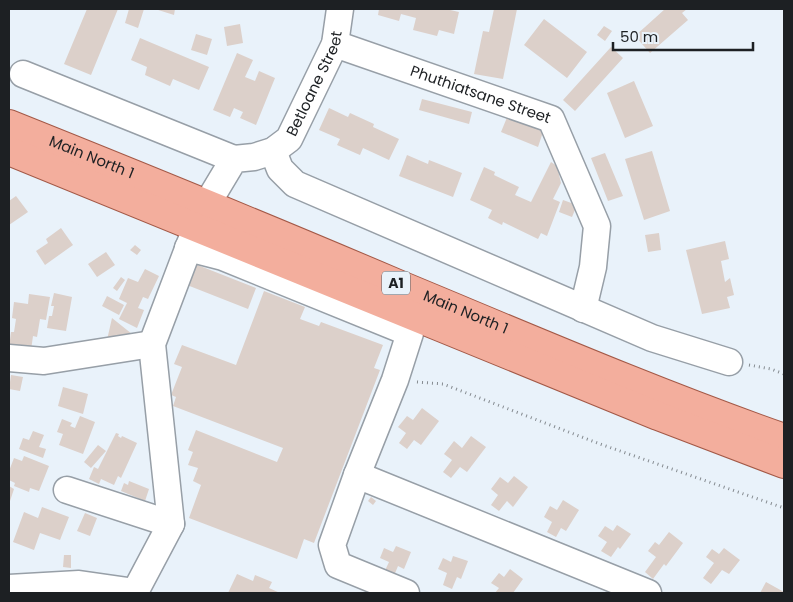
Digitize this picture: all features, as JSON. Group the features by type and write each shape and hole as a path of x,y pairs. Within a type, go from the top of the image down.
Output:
{"main road":[{"name":"Main North 1","path":"9,124 207,204 578,359 784,438"},
{"name":"Main North 1","path":"9,151 192,238 434,323 658,416 784,464"}],"street":[{"name":"Betloane Street","path":"234,159 254,157 273,151 290,139 335,44 340,9"},
{"name":"Phuthiatsane Street","path":"335,44 550,119 597,226 593,267 583,308"},
{"path":"9,588 79,584 135,593 171,524 152,344 192,238 207,204 234,159 23,74"},
{"path":"273,151 280,168 295,184 652,338 729,362"},
{"path":"192,238 223,257 410,333 395,380 357,475 332,545 338,565 406,593"},
{"path":"9,358 44,361 152,344"},
{"path":"357,475 648,593"},
{"path":"67,490 171,524"}],"path":[{"path":"729,362 771,369 784,374"},
{"path":"395,380 443,384 600,444 784,508"}],"building":[{"path":"87,9 118,9 91,75 64,64"},
{"path":"129,9 144,9 138,28 125,23"},
{"path":"155,9 175,9 174,15"},
{"path":"379,9 446,9 459,12 454,34 439,30 437,36 413,30 416,18 401,14 399,21 378,15"},
{"path":"494,9 517,9 503,79 474,74 483,31 489,32"},
{"path":"665,9 687,9 682,13 688,20 650,53 635,36"},
{"path":"544,19 587,52 567,78 524,45"},
{"path":"240,24 243,43 227,46 224,27"},
{"path":"604,26 612,31 605,41 597,35"},
{"path":"196,34 212,39 207,55 191,50"},
{"path":"140,38 209,67 199,90 173,79 170,86 145,75 147,67 131,60"},
{"path":"611,47 623,58 575,111 563,100"},
{"path":"237,53 253,60 245,77 255,81 259,71 275,78 256,125 240,118 243,112 234,108 230,117 213,110"},
{"path":"634,81 653,126 625,138 607,93"},
{"path":"422,99 472,112 469,124 419,110"},
{"path":"329,108 348,117 350,113 374,124 373,127 399,139 389,160 363,148 360,155 337,145 340,139 319,130"},
{"path":"508,115 544,129 538,147 501,132"},
{"path":"652,151 670,211 644,220 625,159"},
{"path":"605,153 623,196 608,201 591,158"},
{"path":"407,155 428,164 429,160 462,173 453,197 399,176"},
{"path":"551,162 557,166 561,183 553,199 560,202 547,236 541,233 538,239 503,222 502,225 488,218 492,210 470,200 484,167 495,172 494,175 519,187 515,195 531,202"},
{"path":"16,196 28,212 9,225 9,201"},
{"path":"563,200 577,205 572,217 559,212"},
{"path":"61,228 73,245 45,265 36,251 48,243 46,239"},
{"path":"659,233 661,250 648,252 645,235"},
{"path":"725,241 729,259 721,261 725,282 730,278 734,295 727,297 730,308 702,314 686,250"},
{"path":"135,245 141,250 137,255 130,250"},
{"path":"106,252 115,265 97,277 88,264"},
{"path":"195,264 256,288 248,309 187,285"},
{"path":"145,269 159,276 148,299 143,297 138,308 144,310 137,328 119,319 127,303 119,299 128,278 138,282"},
{"path":"121,277 125,280 117,291 113,288"},
{"path":"264,291 305,307 300,319 319,326 321,322 383,345 374,368 380,370 314,543 304,539 297,559 189,518 201,485 193,481 198,468 188,465 193,452 188,450 196,430 277,462 283,448 173,406 176,397 171,395 182,367 174,364 182,345 236,365"},
{"path":"54,293 72,297 66,331 47,328 49,316 52,316 54,306 51,306"},
{"path":"29,294 50,297 46,320 40,319 37,337 33,336 31,350 9,347 11,332 14,332 16,319 12,318 14,302 28,304"},
{"path":"107,296 124,305 119,315 102,306"},
{"path":"112,318 132,334 107,340"},
{"path":"11,375 23,377 20,391 9,389"},
{"path":"63,387 88,394 83,414 58,406"},
{"path":"422,408 439,421 421,445 414,440 407,449 399,443 406,433 398,427 407,416 413,420"},
{"path":"80,416 95,422 83,454 59,445 63,434 57,432 62,419 72,423 70,426 75,428"},
{"path":"33,431 44,435 39,447 46,449 43,458 19,449 23,438 29,440"},
{"path":"116,433 121,438 122,436 137,443 121,478 118,476 114,485 101,479 99,484 89,479 94,467 98,469"},
{"path":"471,436 486,447 467,472 460,467 451,478 443,472 452,460 444,454 454,441 462,448"},
{"path":"98,445 106,451 91,468 84,462"},
{"path":"24,456 49,466 39,491 30,488 29,492 14,486 15,483 9,480 9,471 14,458 22,461"},
{"path":"514,476 528,487 513,507 507,501 499,511 491,505 498,495 491,489 500,477 508,483"},
{"path":"129,481 149,489 145,501 121,491 124,483 128,485"},
{"path":"9,486 14,489 9,504"},
{"path":"371,497 376,501 373,505 368,501"},
{"path":"563,500 579,510 566,531 561,528 556,537 547,532 552,522 544,517 550,506 557,510"},
{"path":"42,507 69,517 60,540 40,533 34,550 13,542 24,512 38,518"},
{"path":"85,513 97,518 90,536 77,531"},
{"path":"617,525 631,534 620,549 618,547 611,557 601,551 607,542 598,536 605,526 613,531"},
{"path":"669,532 683,543 666,566 664,564 653,579 645,572 656,557 648,551 655,542 659,545"},
{"path":"396,546 411,552 404,569 398,566 391,583 381,579 389,562 380,558 384,548 393,552"},
{"path":"724,548 740,560 729,574 722,570 711,584 703,578 714,563 706,557 712,549 719,554"},
{"path":"64,555 71,555 71,568 63,567"},
{"path":"453,556 468,561 461,579 457,577 452,589 443,585 447,573 438,569 443,558 451,562"},
{"path":"510,569 523,579 513,593 495,593 499,588 491,583 499,573 504,577"},
{"path":"237,574 253,581 255,575 272,582 269,588 280,593 228,593"},
{"path":"766,582 784,592 784,593 760,593"}]}
